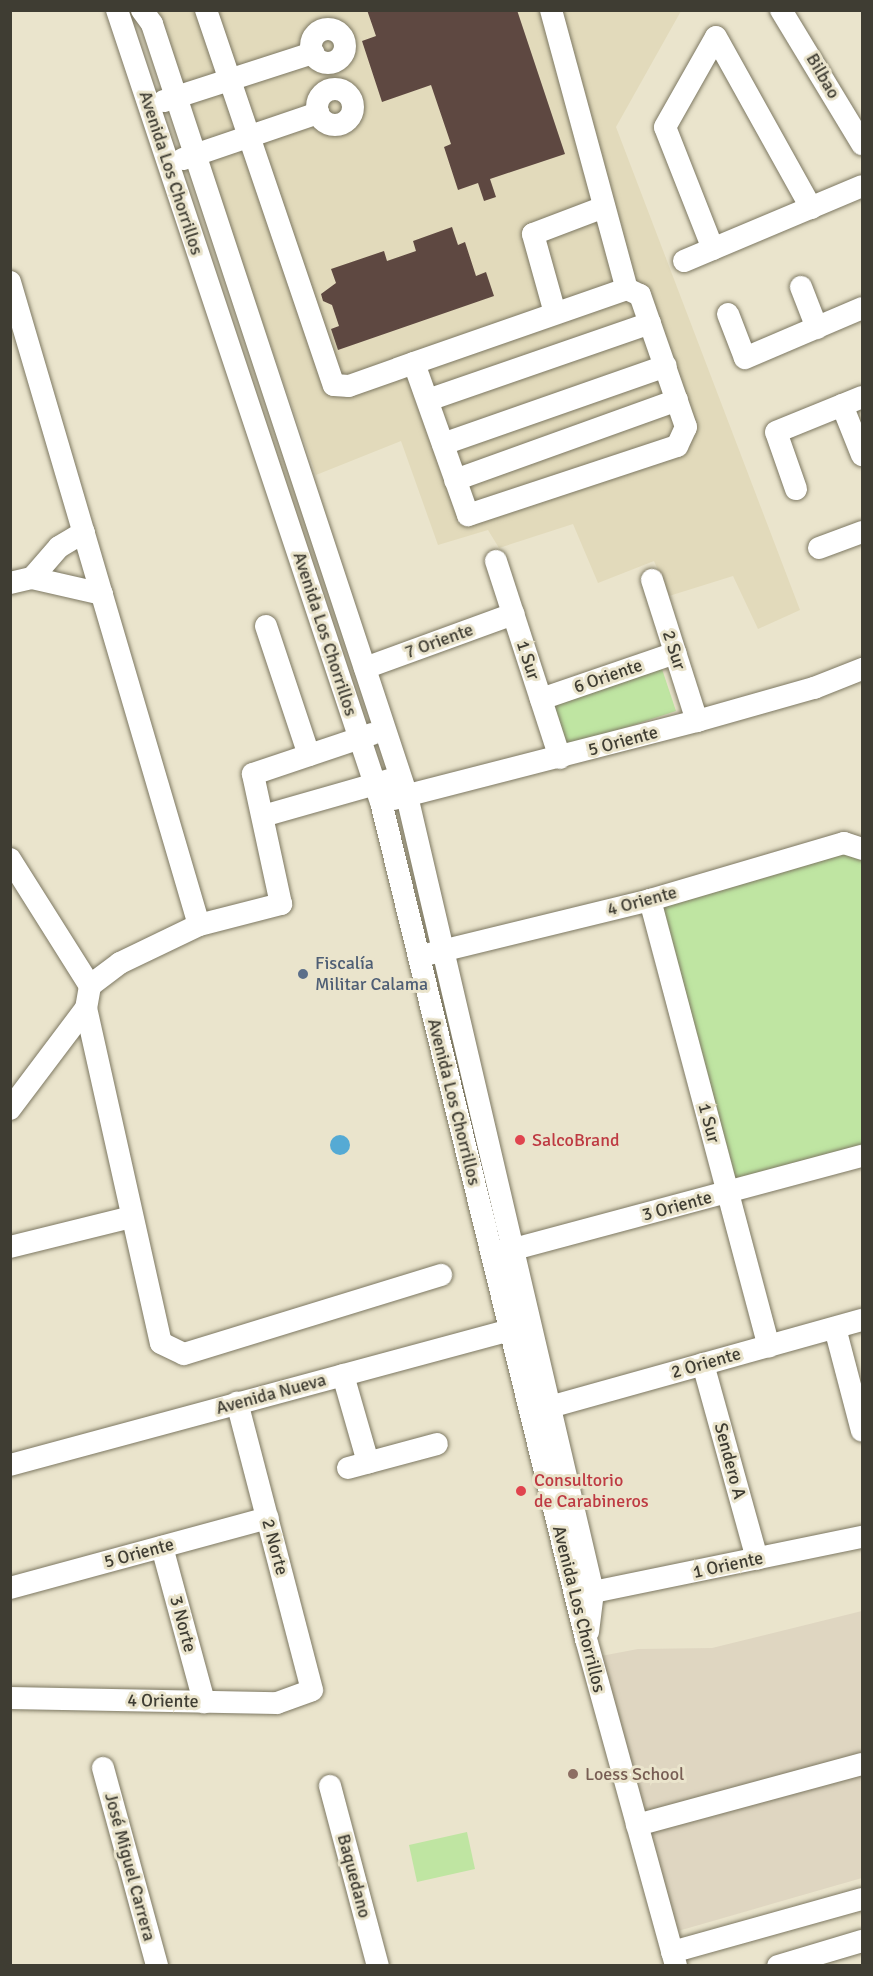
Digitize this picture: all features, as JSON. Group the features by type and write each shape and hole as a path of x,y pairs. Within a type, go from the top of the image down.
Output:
{"street":[{"name":"Avenida Los Chorrillos","path":"117,10 378,793 460,1124 502,1252 586,1639 674,1959"},
{"path":"206,10 334,385 349,386 627,289"},
{"path":"414,363 468,515 677,446 686,427 640,296 627,289 551,10"},
{"name":"Bilbao","path":"781,10 862,144"},
{"name":"Avenida Los Chorrillos","path":"145,14 177,97 404,787 483,1119 502,1252"},
{"path":"127,43 145,14"},
{"path":"320,20 342,37 343,55 326,63 313,53 312,41 320,20"},
{"path":"713,249 665,127 716,37 811,208"},
{"path":"148,106 313,53"},
{"path":"167,164 318,113"},
{"path":"684,261 862,186"},
{"path":"555,313 533,234 604,207"},
{"path":"10,282 199,925"},
{"path":"801,287 817,328"},
{"path":"728,314 745,358 862,308"},
{"path":"428,400 650,323"},
{"path":"443,444 666,366"},
{"path":"455,480 677,400"},
{"path":"796,489 776,432 852,401 862,455"},
{"path":"819,548 862,531"},
{"path":"21,580 59,547 84,532"},
{"name":"1 Sur","path":"496,561 560,758"},
{"path":"21,580 102,594"},
{"name":"2 Sur","path":"652,580 697,721"},
{"name":"7 Oriente","path":"365,668 513,614"},
{"path":"266,626 309,755"},
{"name":"6 Oriente","path":"541,699 675,653"},
{"name":"5 Oriente","path":"263,816 560,758 813,688 862,669"},
{"path":"385,730 254,774 281,904 199,925 120,963 90,986 86,1008 161,1343 184,1354 441,1275"},
{"name":"4 Oriente","path":"419,956 650,900 844,843 862,849"},
{"path":"10,859 90,986"},
{"name":"1 Sur","path":"650,900 769,1346"},
{"path":"10,1109 86,1008"},
{"path":"460,1124 483,1119"},
{"name":"3 Oriente","path":"502,1252 862,1156"},
{"path":"10,1247 131,1217"},
{"name":"2 Oriente","path":"550,1407 862,1320"},
{"name":"Avenida Los Chorrillos","path":"520,1327 550,1407 593,1592"},
{"name":"Avenida Nueva","path":"10,1465 520,1327"},
{"path":"835,1328 862,1431"},
{"name":"Sendero A","path":"703,1364 757,1559"},
{"path":"343,1375 358,1465 437,1444"},
{"name":"2 Norte","path":"237,1403 312,1690"},
{"name":"5 Oriente","path":"10,1588 268,1518"},
{"name":"1 Oriente","path":"593,1592 862,1537"},
{"name":"3 Norte","path":"162,1547 204,1702"},
{"path":"586,1639 593,1592"},
{"name":"4 Oriente","path":"10,1698 277,1703 312,1690"},
{"path":"637,1825 862,1764"},
{"name":"José Miguel Carrera","path":"103,1768 157,1965"},
{"name":"Baquedano","path":"330,1786 378,1965"},
{"path":"674,1959 862,1899"},
{"path":"778,1965 811,1961 862,1941"}],"shaded area":[{"path":"154,11 681,11 616,127 800,610 758,629 733,576 669,596 654,561 598,583 573,524 499,548 488,530 438,545 401,441 316,475"},
{"path":"862,1611 862,1878 678,1931 601,1656 638,1649 712,1648"}],"green space":[{"path":"662,669 676,711 567,747 553,705"},
{"path":"845,853 860,858 862,866 862,1148 741,1181 730,1174 660,909 667,899"},
{"path":"467,1832 475,1869 417,1882 409,1845"}],"water":[{"path":"340,1135 347,1138 350,1145 347,1152 340,1155 333,1152 330,1145 333,1138"}],"building":[{"path":"367,10 517,10 565,154 490,179 496,197 484,201 478,183 458,190 444,147 451,144 431,85 382,102 362,41 376,36"},
{"path":"452,227 458,245 465,242 476,276 486,272 494,296 338,350 331,329 339,326 332,305 323,301 321,294 336,283 331,269 384,251 387,261 416,251 413,241"}],"place":[{"name":"Fiscalía Militar Calama","path":"303,974"},
{"name":"SalcoBrand","path":"520,1140"},
{"name":"Consultorio de Carabineros","path":"521,1491"},
{"name":"Loess School","path":"573,1774"}]}
